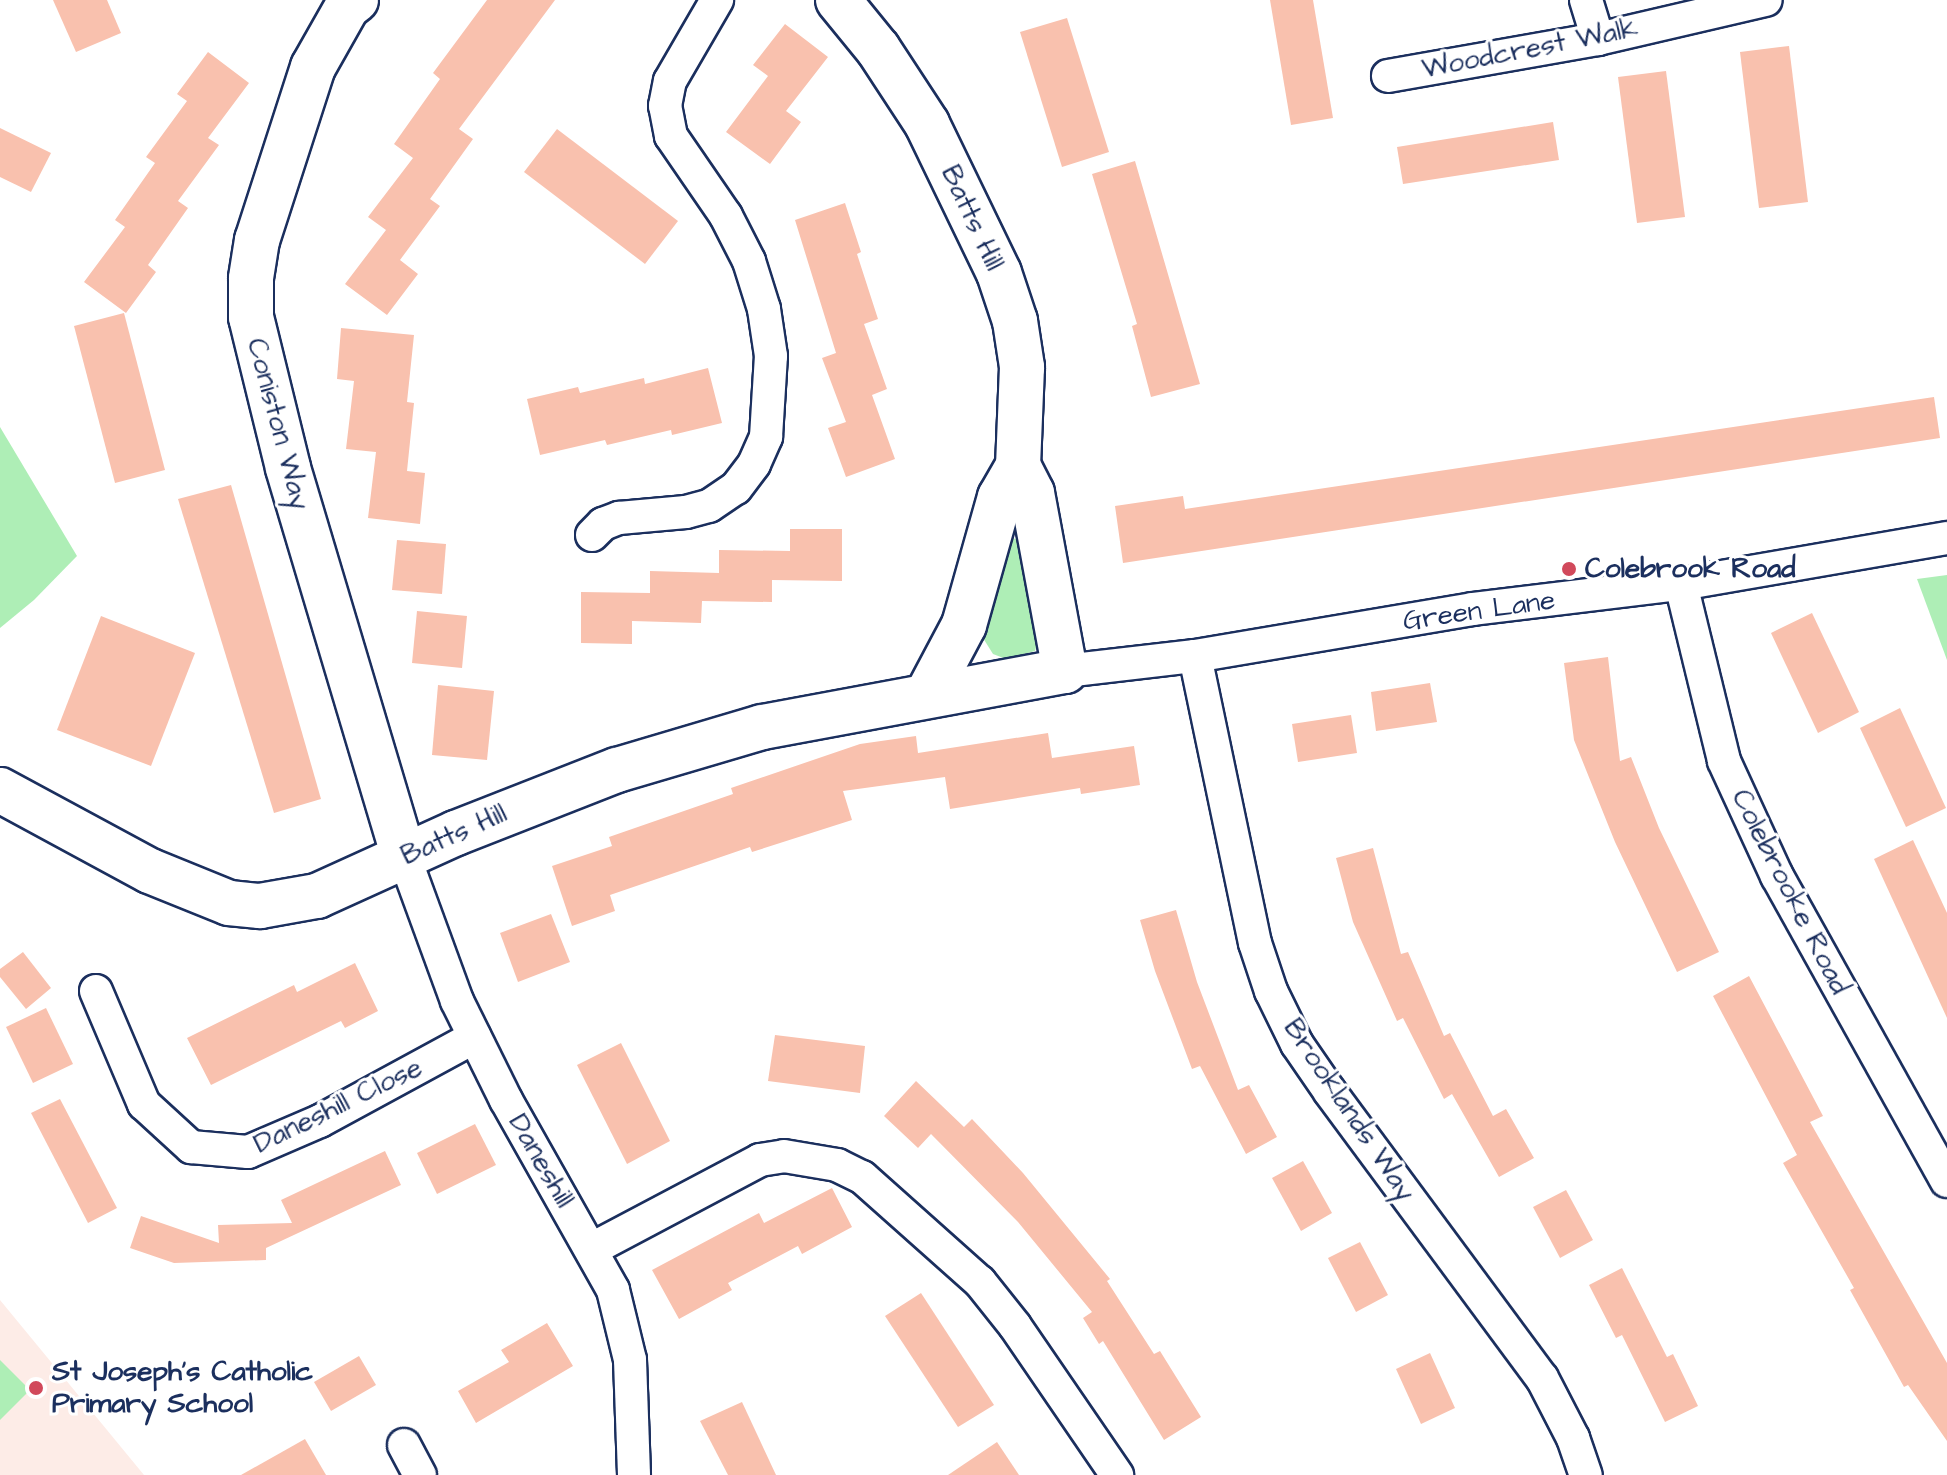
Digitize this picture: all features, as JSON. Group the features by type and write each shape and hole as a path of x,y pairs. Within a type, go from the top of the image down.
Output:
{"street":[{"name":"Coniston Way","path":"356,0 347,7 313,67 257,240 251,279 251,317 288,468 404,856"},
{"path":"592,535 603,524 619,518 686,512 709,506 736,488 754,464 766,437 771,356 764,309 749,261 726,216 671,136 665,106 670,81 717,0"},
{"path":"1586,0 1598,39"},
{"name":"Woodcrest Walk","path":"1388,76 1598,39 1766,0"},
{"name":"Batts Hill","path":"845,2 927,124 999,273 1015,321 1022,367 1018,466 1000,497 964,625 927,695"},
{"name":"Batts Hill","path":"1018,466 1032,493 1065,671"},
{"name":"Green Lane","path":"1154,662 1473,609 1681,584 1947,538"},
{"name":"Colebrooke Road","path":"1681,584 1724,761 1777,876 1947,1181"},
{"name":"Brooklands Way","path":"1195,656 1252,929 1271,991 1297,1044 1330,1092 1542,1378 1573,1438 1586,1475"},
{"name":"Batts Hill","path":"0,790 150,871 229,903 260,906 317,896 550,793 762,727 1065,671 1154,662"},
{"name":"Daneshill","path":"404,856 438,953 475,1037 592,1249 622,1317 630,1360 634,1475"},
{"name":"Daneshill Close","path":"96,991 144,1104 191,1147 248,1152 320,1121 475,1037"},
{"path":"592,1249 760,1160 784,1156 837,1165 862,1177 980,1282 1015,1326 1117,1475"},
{"path":"404,1445 420,1475"}],"shaded area":[{"name":"St Joseph's Catholic Primary School","path":"0,1300 144,1475 0,1475"}],"green space":[{"path":"0,427 77,556 34,600 0,628"},
{"path":"1023,538 1039,636 1035,651 1006,659 993,654 983,638 984,622 1010,539"},
{"path":"1947,575 1947,660 1917,579"},
{"path":"0,1360 30,1390 0,1420"}],"building":[{"path":"53,0 107,0 121,33 76,52"},
{"path":"487,0 555,0 459,129 473,139 430,199 440,206 400,260 418,274 387,315 345,284 386,230 368,217 413,158 394,144 440,79 433,73"},
{"path":"1270,0 1313,0 1333,118 1291,125"},
{"path":"1067,18 1109,152 1062,167 1020,32"},
{"path":"785,24 828,57 786,111 801,122 770,164 726,132 768,76 753,65"},
{"path":"1789,46 1808,202 1759,208 1740,52"},
{"path":"208,52 249,83 208,138 219,145 178,201 188,208 148,265 156,272 126,313 84,282 125,227 115,220 155,163 146,157 187,101 177,94"},
{"path":"1666,71 1685,217 1637,223 1618,77"},
{"path":"1553,122 1559,160 1403,184 1397,147"},
{"path":"0,128 51,153 31,192 0,177"},
{"path":"557,129 678,221 645,264 524,172"},
{"path":"1135,161 1200,384 1151,397 1132,326 1137,324 1092,174"},
{"path":"845,203 861,252 857,254 878,319 864,324 887,389 872,395 895,459 846,477 828,428 846,422 822,358 836,353 795,220"},
{"path":"124,313 165,470 115,483 74,326"},
{"path":"341,328 414,335 407,402 414,403 407,471 425,473 420,524 368,518 376,452 346,449 354,381 337,379"},
{"path":"708,368 722,423 672,435 671,430 607,445 605,440 540,455 527,399 578,387 580,393 644,378 645,384"},
{"path":"1934,397 1940,438 1123,563 1115,506 1183,496 1185,509"},
{"path":"231,485 321,799 274,813 178,499"},
{"path":"790,529 842,529 842,581 772,580 772,602 702,601 701,623 632,621 632,644 581,643 581,592 650,593 650,571 719,573 719,550 790,551"},
{"path":"397,540 446,544 442,594 392,590"},
{"path":"417,611 467,616 462,668 412,663"},
{"path":"1812,613 1859,712 1818,733 1771,633"},
{"path":"101,616 195,653 151,766 57,730"},
{"path":"1608,657 1620,761 1631,757 1659,828 1719,952 1677,972 1615,842 1574,740 1564,663"},
{"path":"1430,683 1437,722 1376,731 1371,692"},
{"path":"438,685 494,691 487,760 432,755"},
{"path":"1900,708 1946,808 1906,827 1860,728"},
{"path":"1351,715 1357,753 1298,762 1292,724"},
{"path":"1048,733 1052,758 1134,746 1140,785 1081,794 1080,788 950,809 945,777 843,791 852,820 752,852 750,847 610,895 615,911 572,926 552,866 612,846 609,837 733,794 731,788 860,744 916,736 918,753"},
{"path":"1913,840 1947,913 1947,1018 1874,859"},
{"path":"1373,848 1401,954 1408,952 1444,1036 1450,1033 1493,1116 1506,1109 1534,1158 1499,1177 1452,1094 1444,1099 1403,1018 1397,1021 1353,922 1336,858"},
{"path":"1176,910 1197,982 1238,1090 1249,1085 1277,1137 1246,1154 1200,1066 1192,1069 1155,971 1140,920"},
{"path":"551,914 570,962 518,982 500,933"},
{"path":"23,952 51,988 26,1009 0,977 0,969"},
{"path":"355,963 378,1011 345,1028 341,1021 211,1085 187,1038 294,985 297,992"},
{"path":"1749,976 1823,1116 1810,1122 1947,1363 1947,1441 1908,1385 1904,1387 1850,1290 1854,1288 1783,1163 1797,1155 1713,996"},
{"path":"46,1008 73,1064 33,1083 6,1027"},
{"path":"775,1035 865,1046 860,1093 768,1081"},
{"path":"621,1043 670,1141 627,1164 577,1065"},
{"path":"916,1081 964,1127 972,1119 1023,1173 1110,1279 1107,1281 1154,1354 1160,1351 1201,1417 1164,1440 1103,1341 1099,1344 1083,1318 1092,1312 1018,1222 931,1134 918,1148 884,1116"},
{"path":"60,1099 117,1208 88,1223 31,1113"},
{"path":"475,1124 496,1165 437,1194 417,1153"},
{"path":"385,1151 401,1185 266,1248 266,1260 174,1263 130,1248 141,1216 219,1243 218,1225 292,1223 281,1200"},
{"path":"1303,1161 1332,1213 1301,1231 1272,1178"},
{"path":"832,1188 852,1227 802,1254 798,1246 728,1283 732,1290 679,1319 652,1270 759,1213 764,1223"},
{"path":"1566,1190 1593,1240 1560,1258 1533,1207"},
{"path":"1360,1242 1388,1295 1356,1312 1328,1258"},
{"path":"1622,1268 1667,1357 1673,1354 1698,1406 1665,1422 1622,1335 1616,1338 1589,1285"},
{"path":"921,1293 994,1405 958,1427 885,1316"},
{"path":"547,1323 573,1366 476,1423 458,1391 509,1362 501,1350"},
{"path":"1430,1353 1455,1408 1421,1424 1396,1369"},
{"path":"359,1356 376,1385 331,1411 314,1382"},
{"path":"742,1402 776,1475 728,1475 700,1421"},
{"path":"305,1439 326,1475 241,1475"},
{"path":"997,1442 1019,1475 948,1475"}],"place":[{"name":"Colebrook Road","path":"1569,569"},
{"name":"St Joseph's Catholic Primary School","path":"36,1388"}]}
